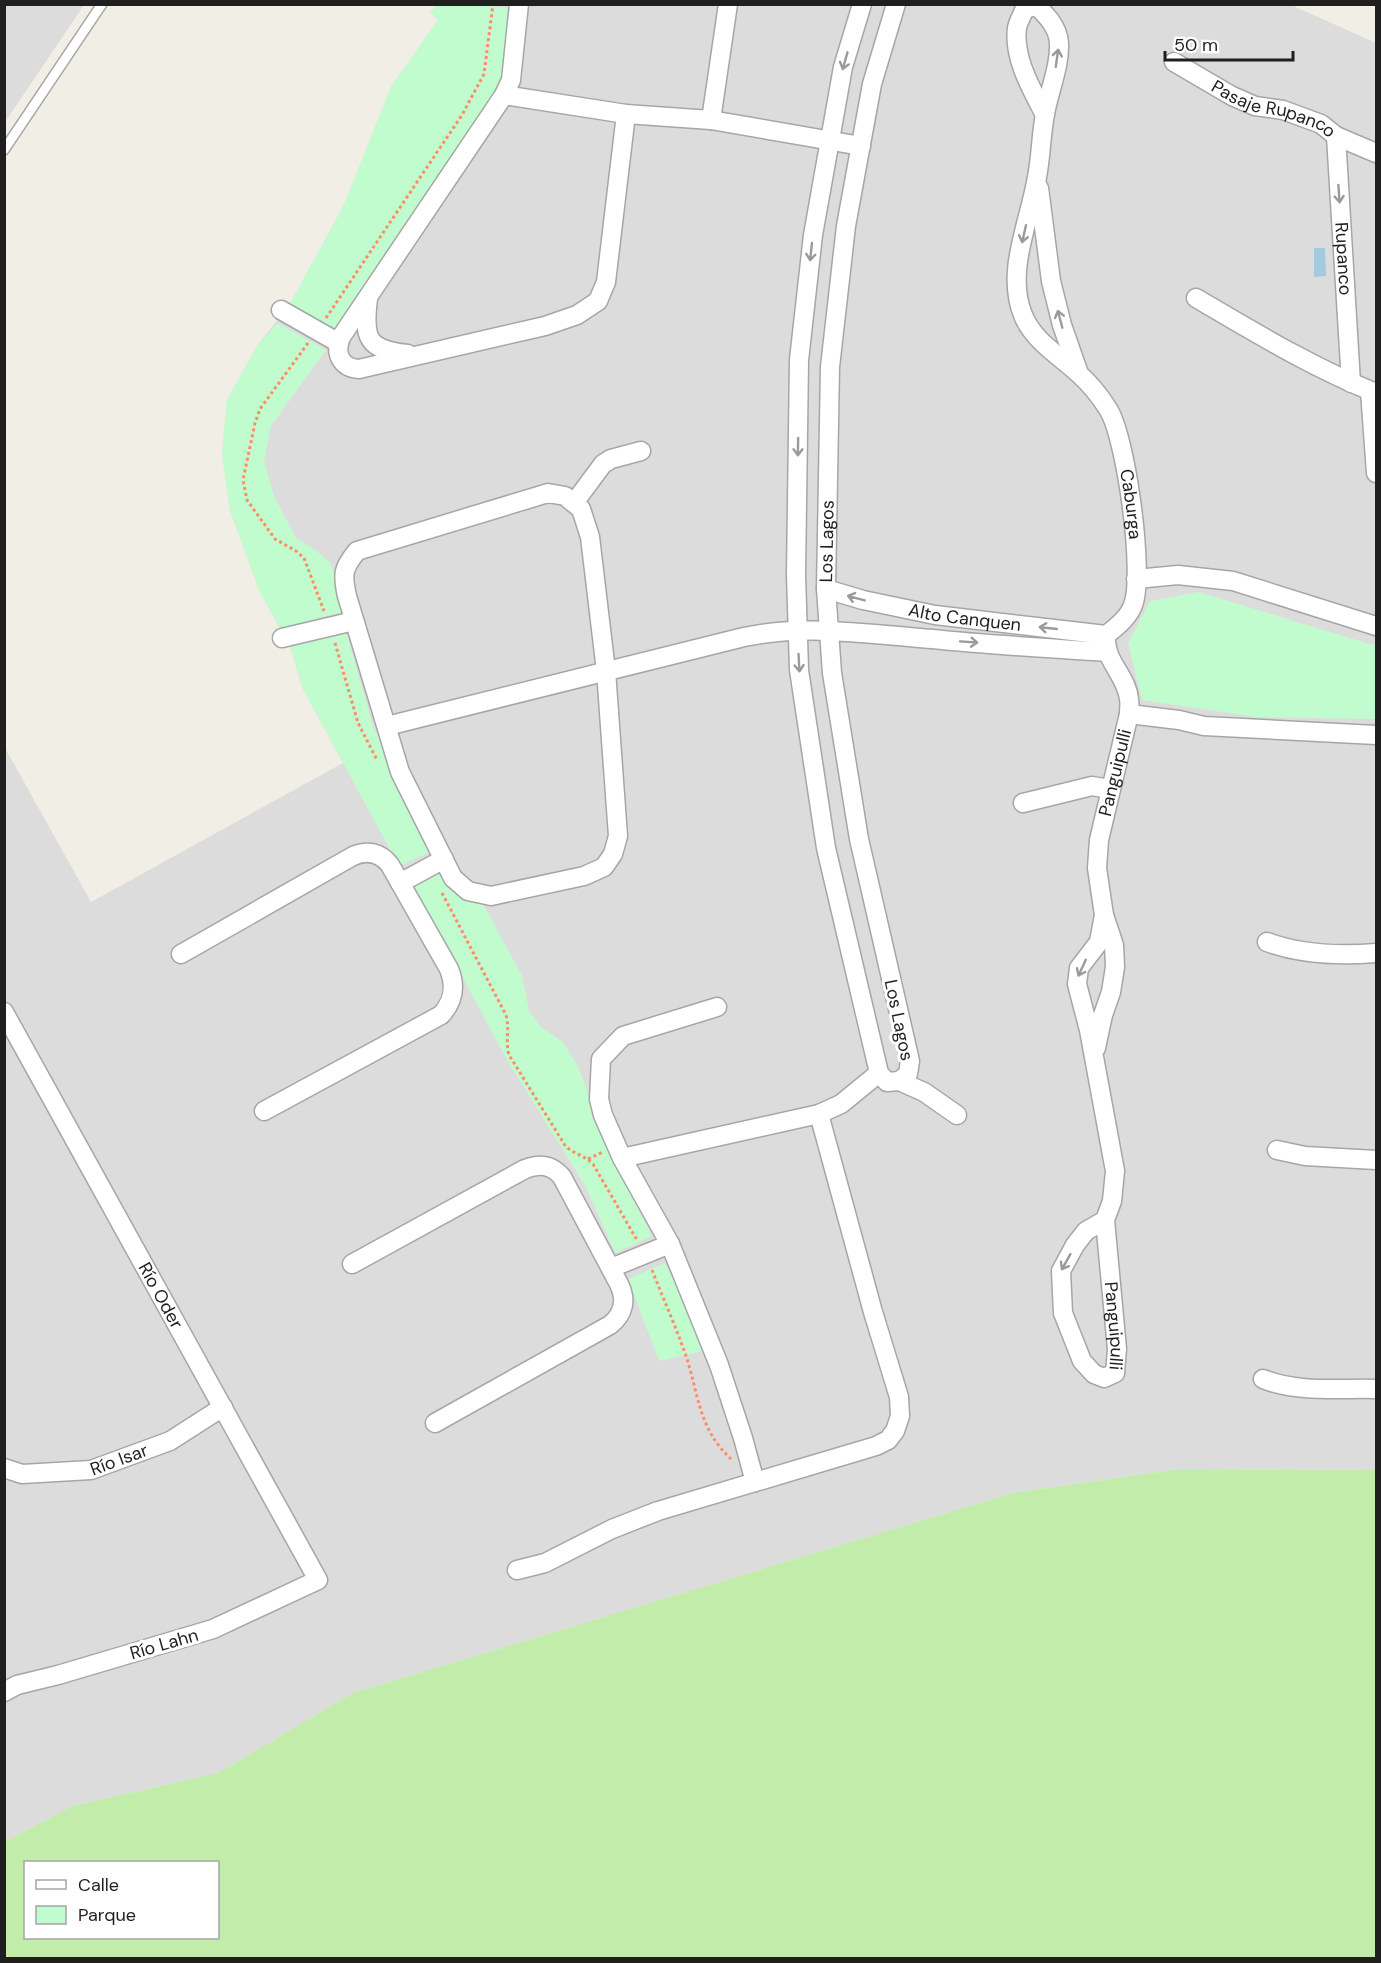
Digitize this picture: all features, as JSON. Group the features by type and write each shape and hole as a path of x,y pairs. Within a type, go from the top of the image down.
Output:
{"street":[{"path":"519,4 511,80 504,95 340,340 338,356 342,362 352,368 365,368 545,326 577,315 598,301 606,282 626,114"},
{"path":"711,120 728,4"},
{"name":"Los Lagos","path":"862,4 843,68 813,235 799,360 796,575 799,670 826,848 879,1073 887,1082 899,1081 908,1074 910,1060 859,839 832,673 826,589 830,367 846,226 872,84 896,4"},
{"name":"Caburga","path":"1045,115 1018,55 1017,29 1024,10 1036,5 1051,20 1059,42 1045,115 1037,177 1017,264 1017,294 1023,316 1037,338 1079,374 1109,410 1122,446 1136,540 1134,604 1106,643"},
{"name":"Pasaje Rupanco","path":"1174,62 1232,96 1256,106 1283,110 1321,124 1336,136 1377,153"},
{"path":"504,95 626,114 711,120 861,146"},
{"name":"Rupanco","path":"1336,136 1351,383"},
{"name":"Caburga","path":"1037,177 1051,281 1062,325 1079,374"},
{"path":"365,368 373,356 365,320 368,297"},
{"path":"1196,298 1261,336 1373,392 1377,473"},
{"path":"281,310 317,331 340,340"},
{"path":"340,340 348,334 357,333 385,351 418,355"},
{"path":"574,504 603,464 611,459 641,451"},
{"path":"548,493 565,496 581,509 590,537 606,671 618,836 613,854 604,867 584,876 491,896 468,891 436,863 400,772 354,621 344,581 345,566 357,551 548,493"},
{"path":"1136,579 1178,575 1225,579 1251,585 1377,626"},
{"name":"Alto Canquen","path":"826,589 863,600 935,615 1106,643"},
{"path":"934,640 935,615"},
{"path":"282,638 354,621"},
{"name":"Alto Canquen","path":"387,726 744,637 798,629 934,640 1106,643"},
{"name":"Panguipulli","path":"1094,1057 1103,1015 1112,992 1115,967 1114,945 1104,915 1097,868 1099,840 1129,714 1130,698 1106,643"},
{"path":"1129,714 1179,720 1204,726 1377,735"},
{"path":"1023,802 1092,786 1110,789"},
{"path":"181,954 360,853 369,852 382,856 390,865 452,977 454,985 451,1002 434,1019 264,1111"},
{"path":"400,883 436,863"},
{"name":"Panguipulli","path":"1104,915 1099,942 1079,968 1077,984 1089,1029 1115,1171 1112,1201 1105,1220 1117,1349 1115,1373 1104,1378 1094,1374 1082,1361 1063,1312 1061,1271 1075,1245 1086,1231 1105,1220"},
{"path":"1267,942 1289,950 1320,954 1377,953"},
{"path":"717,1007 623,1036 601,1059 599,1099 603,1115 622,1158 670,1244 719,1365 755,1482"},
{"name":"Río Oder","path":"4,1012 318,1580"},
{"path":"872,1045 878,1049 889,1050 899,1045 904,1036"},
{"path":"622,1158 819,1114 841,1104 879,1073"},
{"path":"899,1081 924,1092 957,1115"},
{"path":"517,1570 545,1563 635,1519 882,1444 895,1431 900,1416 899,1397 873,1312 819,1114"},
{"path":"1277,1150 1305,1156 1377,1160"},
{"path":"352,1264 525,1168 537,1165 550,1167 562,1176 611,1268 624,1296 622,1309 616,1321 435,1423"},
{"path":"611,1268 670,1244"},
{"path":"1263,1378 1277,1385 1377,1389"},
{"name":"Río Isar","path":"4,1468 22,1474 91,1470 170,1441 223,1407"},
{"name":"Río Lahn","path":"4,1692 16,1685 58,1675 213,1629 318,1580"}],"lane":[{"path":"4,150 102,4"}],"path":[{"path":"379,764 358,723 330,627 304,558 275,539 247,500 243,480 255,423 261,410 462,115 484,74 493,4"},
{"path":"436,863 506,1015 509,1026 507,1045 509,1055 566,1147 593,1164 645,1254 686,1354 697,1402 707,1428 720,1449 734,1462"}],"shaded area":[{"path":"1289,4 1376,43 1376,1470 1179,1469 1013,1493 353,1693 218,1773 72,1806 5,1842 4,746 91,902 343,763 303,689 290,647 259,590 230,510 222,454 227,400 257,346 290,304 344,205 391,87 438,20 430,13 437,5"},
{"path":"4,5 84,5 5,122"}],"green space":[{"path":"437,5 513,8 506,65 499,86 338,333 290,304 344,205 391,87 438,20 430,13"},
{"path":"277,323 326,350 271,426 264,461 274,496 296,538 330,562 342,612 280,628 259,590 230,510 222,454 227,400 257,346"},
{"path":"1199,592 1376,646 1376,719 1256,717 1142,700 1128,643 1150,601"},
{"path":"346,631 373,726 432,851 399,866 303,689 290,647"},
{"path":"438,869 466,895 483,904 522,976 529,1011 541,1027 563,1042 578,1067 619,1172 652,1236 615,1253 586,1187 506,1058 411,882"},
{"path":"665,1263 707,1350 659,1361 628,1279"},
{"path":"1179,1469 1376,1470 1376,1958 5,1958 5,1842 72,1806 218,1773 353,1693 1013,1493"}],"water":[{"path":"1314,248 1325,248 1326,276 1314,277"}]}
